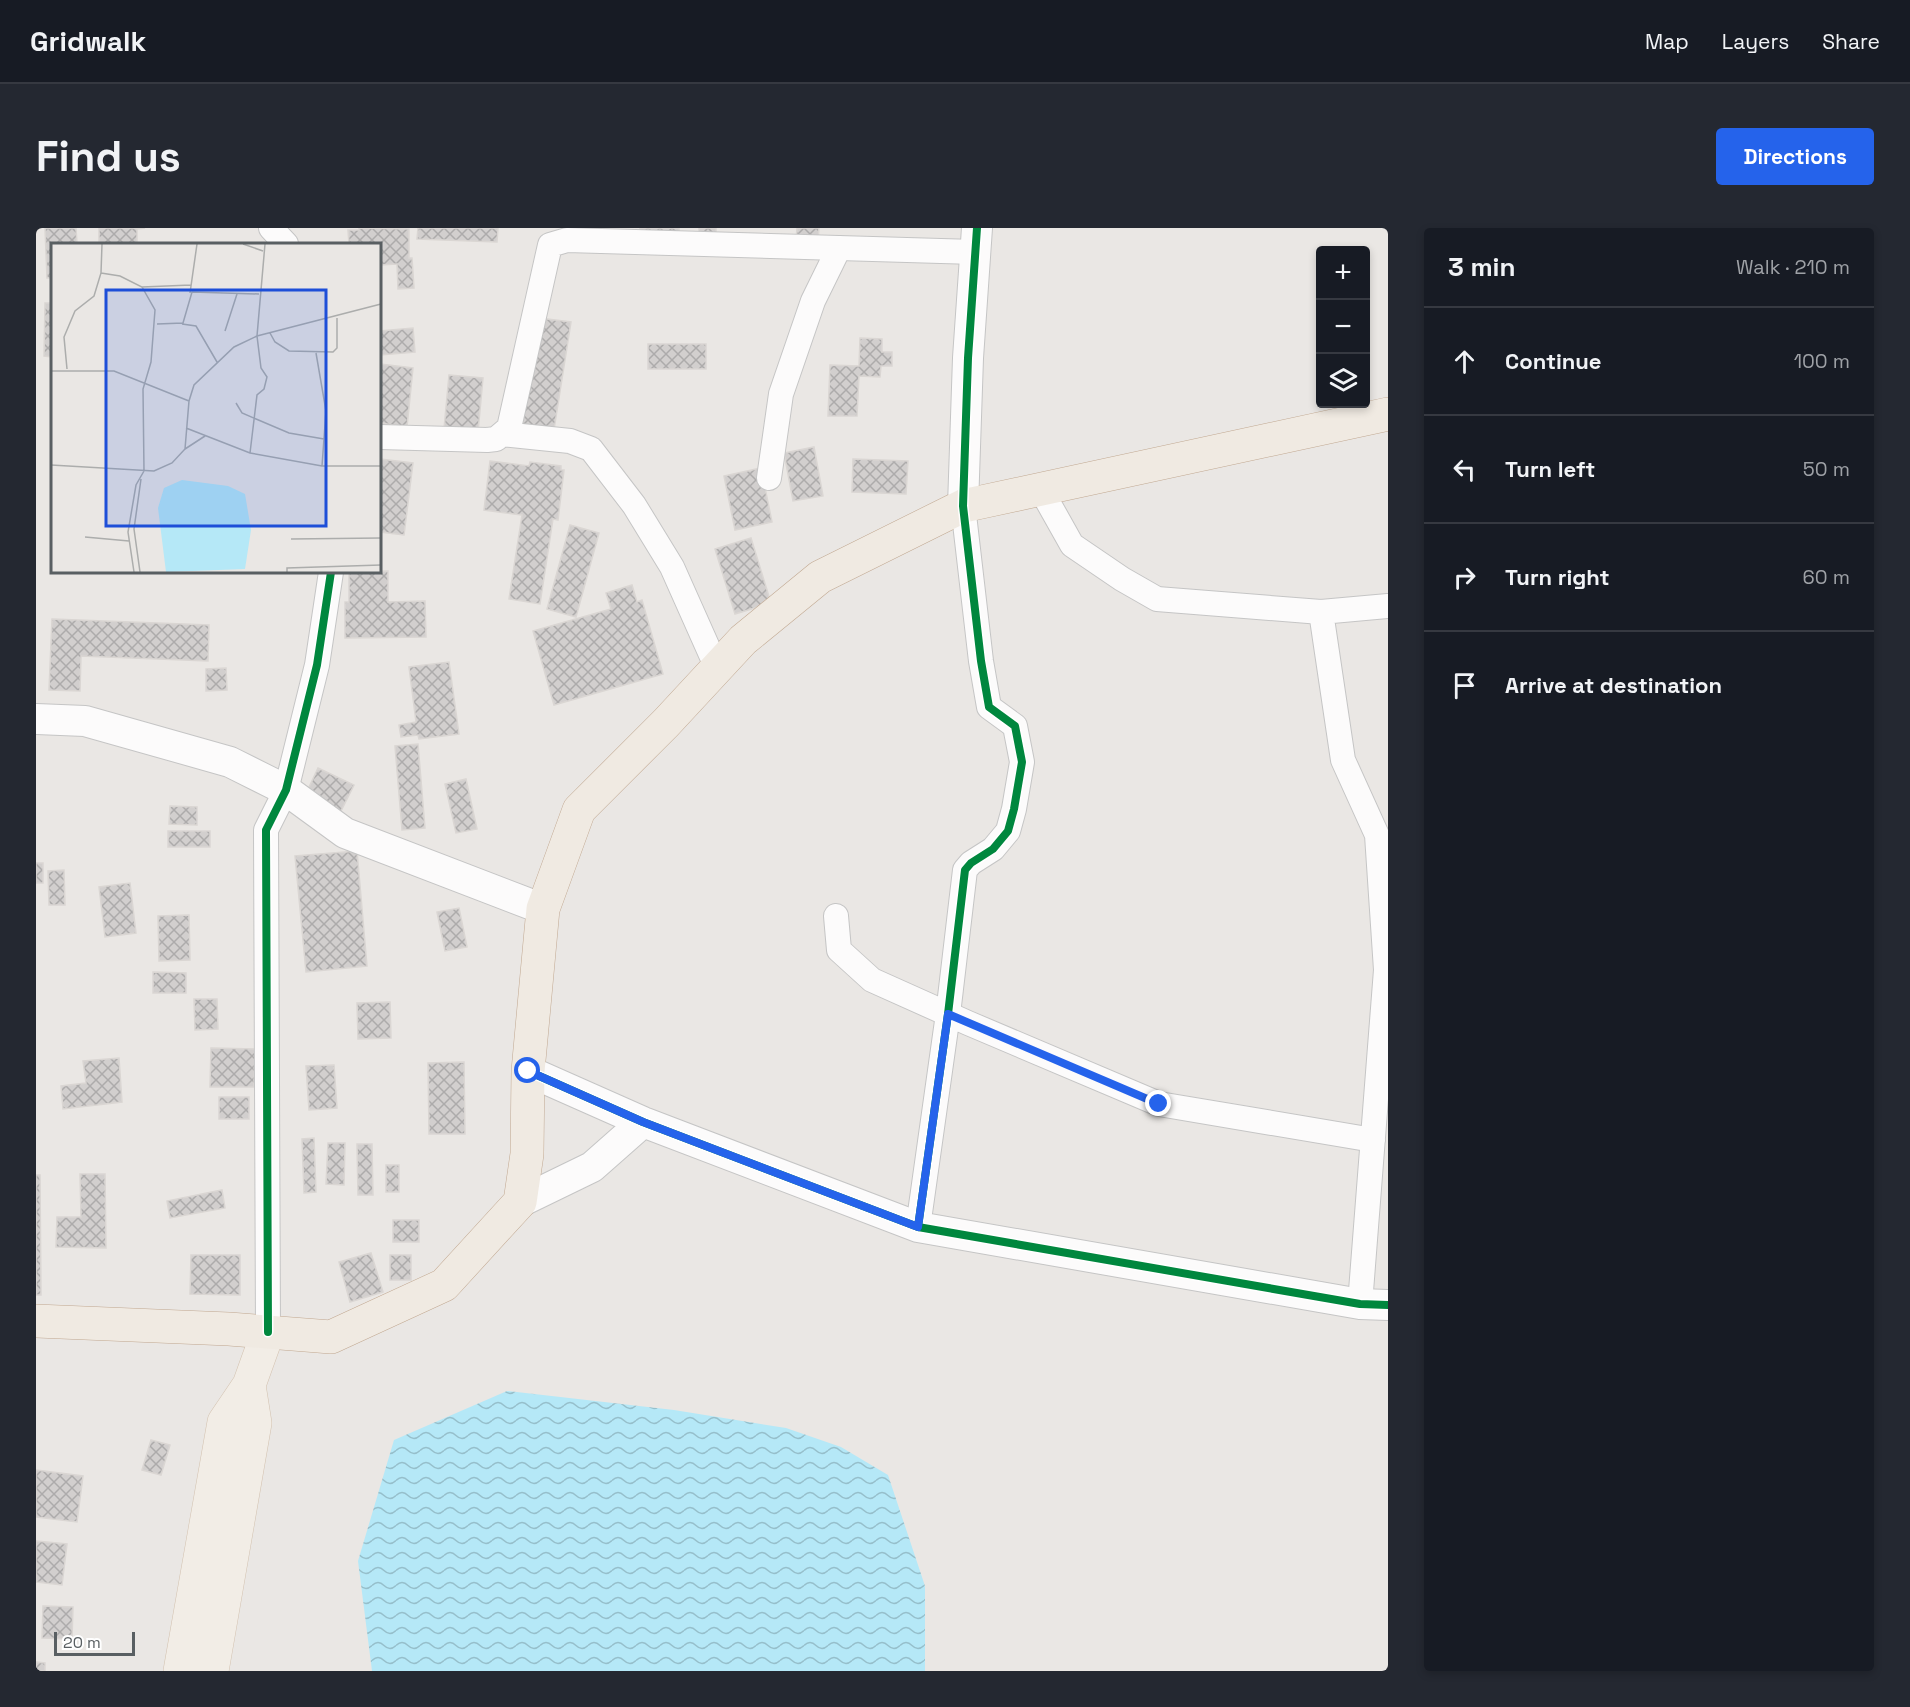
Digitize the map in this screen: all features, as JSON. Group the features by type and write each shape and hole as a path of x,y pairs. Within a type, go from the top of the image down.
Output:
{"highway":[{"path":"36,1321 331,1337 444,1285 520,1202 527,1154 528,1071 543,909 579,810 666,723 743,640 820,577 963,506 1388,414"}],"main road":[{"path":"180,1671 224,1422 249,1385 268,1332"},
{"path":"212,1671 255,1423 249,1385"}],"street":[{"path":"271,228 285,243"},
{"path":"381,437 488,440 496,439 509,428 551,237 567,240 839,248 976,240 968,358 963,506 981,662 989,707 1015,726 1022,762 1008,831 993,849 971,863 965,870 948,1014 918,1227"},
{"path":"769,478 780,394 813,301 839,248"},
{"path":"502,434 570,441 591,449 634,505 672,567 717,668"},
{"path":"1040,488 1072,545 1122,579 1157,599 1322,612 1388,606"},
{"path":"268,1332 266,831 286,790 317,665 331,573"},
{"path":"528,1071 643,1122 918,1227 1374,1305 1373,1140 1386,970 1377,835 1343,760 1322,612"},
{"path":"36,719 85,721 230,762 286,790 345,833 543,909"},
{"path":"836,916 839,950 872,980 1159,1104 1373,1140"},
{"path":"520,1202 591,1167 643,1122"}],"water":[{"path":"507,1391 674,1410 786,1428 841,1447 888,1475 925,1586 925,1671 372,1671 358,1561 394,1440"}],"building":[{"path":"45,228 76,228 77,243 51,243 51,278 47,278"},
{"path":"99,228 145,228 137,229 137,243 99,243"},
{"path":"359,228 409,229 409,258 412,258 414,288 398,289 397,264 381,265 381,243 349,243 348,230 359,230"},
{"path":"418,228 498,228 497,242 417,239"},
{"path":"640,228 679,228 680,238 640,239"},
{"path":"699,228 716,228 716,239 699,239"},
{"path":"797,228 819,228 818,242 796,240"},
{"path":"45,303 51,303 51,357 44,356"},
{"path":"539,318 571,322 553,436 521,431"},
{"path":"413,328 415,352 381,355 381,331"},
{"path":"860,338 882,339 882,352 892,352 892,366 881,366 880,377 859,376 857,416 828,416 830,365 859,366"},
{"path":"648,344 706,344 706,369 648,369"},
{"path":"381,364 413,368 407,427 381,423"},
{"path":"449,375 483,378 478,432 444,429"},
{"path":"814,447 823,496 793,501 784,453"},
{"path":"381,459 413,463 404,535 381,532"},
{"path":"853,459 908,461 906,494 852,492"},
{"path":"490,461 529,466 530,462 561,466 561,470 564,470 558,520 553,519 540,604 509,599 522,515 484,510"},
{"path":"761,468 772,522 735,530 724,476"},
{"path":"570,525 599,533 576,617 547,609"},
{"path":"751,538 771,603 735,614 715,549"},
{"path":"388,571 388,602 425,601 426,637 345,638 345,602 349,602 349,573 381,573"},
{"path":"632,585 637,602 642,600 663,674 554,705 533,631 611,609 606,593"},
{"path":"52,619 209,625 208,661 81,656 80,691 49,690"},
{"path":"449,662 459,734 419,739 418,735 401,737 399,725 416,722 409,667"},
{"path":"226,668 227,690 206,691 206,669"},
{"path":"418,744 425,828 402,830 395,746"},
{"path":"318,768 354,785 339,815 304,798"},
{"path":"466,779 477,829 456,833 445,784"},
{"path":"170,806 197,807 197,825 169,824"},
{"path":"168,831 210,831 210,847 168,847"},
{"path":"357,851 367,966 306,972 295,856"},
{"path":"36,863 43,863 43,883 36,883"},
{"path":"64,870 65,905 49,905 48,871"},
{"path":"130,883 136,933 105,937 99,887"},
{"path":"459,908 467,947 445,951 437,912"},
{"path":"189,915 190,960 159,961 158,916"},
{"path":"153,972 186,973 186,993 153,993"},
{"path":"194,999 217,999 218,1029 195,1030"},
{"path":"390,1002 391,1038 358,1039 357,1003"},
{"path":"211,1048 255,1049 254,1087 210,1087"},
{"path":"119,1058 122,1102 63,1109 61,1086 86,1083 83,1061"},
{"path":"464,1062 465,1134 429,1134 428,1063"},
{"path":"334,1065 337,1108 309,1110 306,1066"},
{"path":"219,1097 249,1097 249,1119 219,1119"},
{"path":"314,1138 316,1192 304,1193 302,1139"},
{"path":"328,1143 345,1143 344,1185 326,1184"},
{"path":"357,1144 372,1144 373,1195 358,1195"},
{"path":"386,1165 399,1165 399,1192 386,1192"},
{"path":"80,1174 105,1174 106,1248 56,1247 57,1217 81,1217"},
{"path":"36,1175 40,1175 41,1295 36,1295"},
{"path":"222,1190 225,1208 170,1218 167,1201"},
{"path":"393,1220 419,1220 419,1242 393,1242"},
{"path":"371,1253 383,1292 350,1302 339,1262"},
{"path":"191,1255 240,1255 240,1295 190,1294"},
{"path":"390,1255 411,1255 411,1280 390,1280"},
{"path":"151,1440 170,1445 161,1475 142,1470"},
{"path":"36,1470 83,1476 77,1522 36,1517"},
{"path":"36,1541 67,1544 62,1585 36,1582"},
{"path":"43,1606 73,1607 72,1639 42,1638"},
{"path":"36,1662 45,1663 45,1671 36,1671"}],"cycle path":[{"path":"918,1227 948,1014 965,870 971,863 993,849 1008,831 1022,762 1015,726 989,707 981,661 963,506 968,358 977,228"},
{"path":"268,1332 266,830 286,790 317,665 331,573"},
{"path":"528,1071 643,1122 918,1227 1360,1304 1388,1305"}],"route":[{"path":"528,1071 643,1122 918,1227 948,1014 1159,1104"}]}
